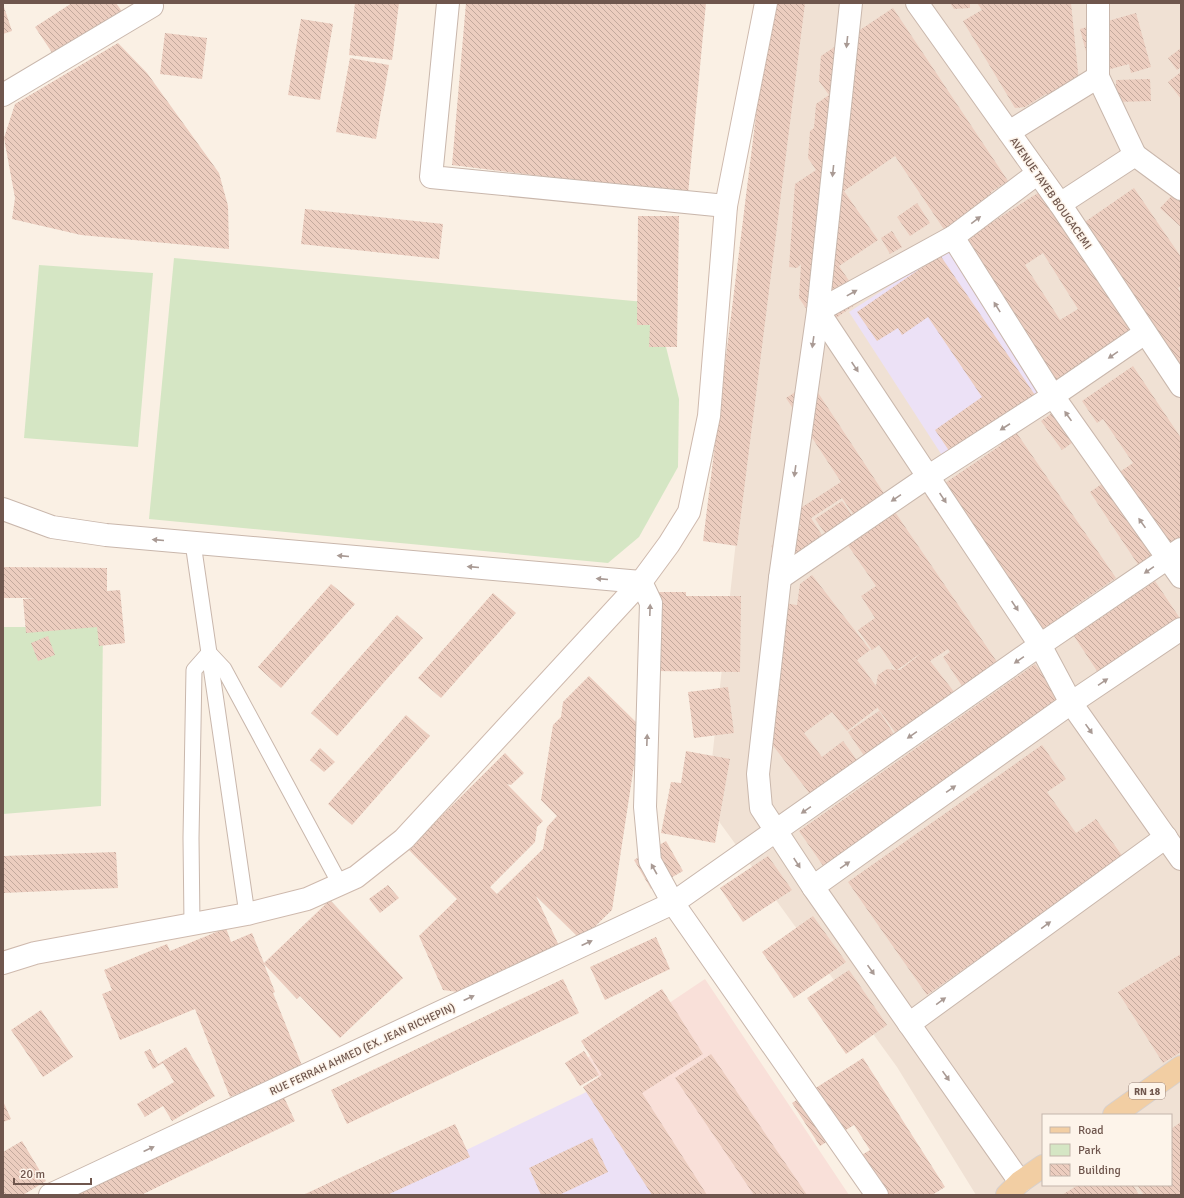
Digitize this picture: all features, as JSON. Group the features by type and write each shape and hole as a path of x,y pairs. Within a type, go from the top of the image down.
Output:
{"main road":[{"name":"RN 18","path":"1115,1114 1181,1067"},
{"path":"1014,1188 1042,1167"}],"street":[{"path":"448,3 431,177 726,206"},
{"path":"3,963 35,953 247,914 307,899 356,876 404,838 641,582 670,544 689,512 709,416 726,206 766,3"},
{"path":"852,3 818,311 780,578 758,774 761,808 813,887 909,1024 1014,1188"},
{"name":"AVENUE TAYEB BOUGACEMI","path":"917,3 1060,204 1181,386"},
{"path":"1098,3 1098,77 1135,155 1181,189"},
{"path":"3,95 152,6"},
{"path":"1009,132 1098,77"},
{"path":"1060,204 1135,155"},
{"path":"818,311 953,237 1038,173"},
{"path":"953,237 1053,396 1174,553 1181,577"},
{"path":"818,311 1040,645 1071,704 1181,859"},
{"path":"780,578 929,476 1053,396 1145,333"},
{"path":"3,509 52,527 106,536 641,582"},
{"name":"RUE FERRAH AHMED (EX. JEAN RICHEPIN)","path":"50,1195 673,903 1040,645 1174,553"},
{"path":"641,582 651,603 645,806 650,861 673,903 877,1195"},
{"path":"813,887 1071,704 1181,629"},
{"path":"909,1024 1166,837"}],"lane":[{"path":"193,543 247,914"},
{"path":"209,653 224,669 340,884"},
{"path":"192,924 191,838 194,670 209,653"}],"shaded area":[{"path":"795,3 1181,3 1181,1195 976,1195 897,1067 707,805"},
{"path":"950,247 1046,395 945,460 849,312"},
{"path":"705,979 849,1195 664,1195 603,1084 587,1058"},
{"path":"603,1084 664,1195 373,1195"}],"green space":[{"path":"174,258 655,303 679,399 678,467 639,537 608,563 149,519"},
{"path":"39,265 153,273 138,447 24,438"},
{"path":"3,627 103,627 101,806 3,814"}],"building":[{"path":"72,3 116,3 123,13 55,57 35,27"},
{"path":"355,3 399,3 392,60 349,55"},
{"path":"466,3 706,3 688,194 452,165"},
{"path":"770,3 805,3 737,546 703,541"},
{"path":"950,3 970,3 970,8 954,9"},
{"path":"977,3 1071,3 1079,82 1059,93 1046,94 1025,107 1015,108 963,21 982,10"},
{"path":"3,4 12,31 3,34"},
{"path":"893,8 1008,181 991,192 990,200 945,231 895,156 844,191 878,240 839,266 862,300 820,329 799,298 801,264 797,268 789,267 795,184 816,170 808,158 810,131 814,128 816,104 829,95 819,81 821,56"},
{"path":"1136,13 1151,67 1131,73 1129,64 1092,74 1080,29"},
{"path":"301,19 333,24 320,100 288,95"},
{"path":"165,33 207,38 202,79 160,74"},
{"path":"118,43 147,73 219,173 228,206 229,249 81,235 12,219 15,198 4,138 15,104"},
{"path":"1181,48 1181,67 1177,70 1168,58"},
{"path":"350,58 389,65 376,139 336,132"},
{"path":"1181,72 1181,99 1168,82"},
{"path":"1150,79 1151,101 1116,102 1116,80"},
{"path":"1181,186 1181,227 1160,208"},
{"path":"1134,188 1181,257 1181,286 1178,288 1181,293 1181,375 1079,226"},
{"path":"1041,191 1133,334 1054,385 961,242","holes":["1043,253 1078,309 1060,320 1025,265"]},
{"path":"917,203 930,223 910,236 897,217"},
{"path":"305,209 443,224 439,259 301,244"},
{"path":"638,216 679,216 677,347 649,347 650,325 637,325"},
{"path":"892,231 902,247 890,254 881,238"},
{"path":"940,255 1039,401 954,458 935,430 982,397 928,317 902,335 898,328 877,341 857,312"},
{"path":"1133,366 1181,438 1181,542 1141,569 1090,492 1133,463 1103,419 1097,423 1082,401"},
{"path":"811,382 889,501 858,521 842,498 811,518 825,540 784,566 771,546 801,526 793,513 841,482 786,398"},
{"path":"1062,406 1083,435 1062,450 1041,421"},
{"path":"1014,429 1116,578 1072,608 1076,613 1029,645 926,496 1001,445 998,441"},
{"path":"842,501 854,518 827,536 815,519"},
{"path":"895,512 997,662 962,686 943,657 950,652 948,649 930,661 962,702 897,735 877,707 847,731 832,712 804,733 822,757 843,741 859,763 813,798 765,735 783,603 797,605 800,584 812,575 870,650 857,660 876,686 878,675 887,669 896,670 879,645 872,650 858,630 875,618 861,596 876,586 847,544","holes":["924,651 900,670 897,670"]},
{"path":"3,567 107,568 107,591 120,590 125,643 99,646 97,627 26,633 23,599 35,598 3,598"},
{"path":"1155,581 1181,620 1101,677 1074,636"},
{"path":"331,584 355,604 281,688 258,667"},
{"path":"654,592 686,592 686,596 741,596 740,672 653,671"},
{"path":"493,593 516,613 441,698 418,678"},
{"path":"397,615 423,638 337,736 311,713"},
{"path":"48,636 55,655 38,661 31,643"},
{"path":"1035,664 1061,701 824,867 799,831"},
{"path":"589,676 640,726 612,910 583,938 579,938 536,896 561,950 465,993 443,990 419,936 457,899 408,849 505,753 524,773 511,785 507,784 543,821 537,827 535,842 490,887 497,894 543,849 547,827 557,816 541,800 553,725 561,717 563,702"},
{"path":"728,687 734,733 694,738 688,692"},
{"path":"879,711 897,739 867,760 848,732"},
{"path":"406,715 430,736 352,825 328,804"},
{"path":"1042,745 1066,779 1047,792 1076,833 1096,819 1123,857 927,995 848,882"},
{"path":"320,748 335,762 324,772 310,760"},
{"path":"686,751 730,759 715,843 661,833 671,782 681,783"},
{"path":"666,841 683,871 651,889 634,860"},
{"path":"116,852 118,888 3,893 3,856"},
{"path":"768,856 792,890 743,922 720,888"},
{"path":"388,885 399,898 380,913 369,899"},
{"path":"330,900 403,978 340,1038 300,996 297,999 264,964 275,992 273,993 303,1068 230,1097 195,1009 120,1040 102,994 112,990 104,970 167,944 170,951 226,928 231,942 252,933 264,963"},
{"path":"813,916 846,962 794,998 762,952"},
{"path":"656,937 670,969 605,1000 590,967"},
{"path":"1181,954 1181,1052 1163,1063 1118,992"},
{"path":"849,970 887,1025 846,1054 807,998"},
{"path":"563,979 579,1013 347,1124 331,1090"},
{"path":"662,989 703,1054 642,1093 707,1195 652,1195 583,1087 602,1075 581,1041"},
{"path":"41,1010 73,1057 43,1077 11,1030"},
{"path":"186,1047 215,1096 172,1121 163,1106 145,1117 137,1104 174,1082 163,1063 153,1069 144,1052 150,1049 158,1064"},
{"path":"584,1051 599,1075 580,1086 565,1063"},
{"path":"711,1054 807,1195 754,1195 675,1078"},
{"path":"863,1058 945,1187 932,1195 885,1195 860,1156 870,1150 854,1125 820,1146 792,1103"},
{"path":"282,1093 295,1121 141,1195 66,1195"},
{"path":"3,1101 11,1119 3,1122"},
{"path":"1181,1122 1181,1195 1144,1195 1138,1186 1172,1186 1172,1128"},
{"path":"455,1124 470,1157 387,1195 303,1195"},
{"path":"592,1138 608,1172 559,1195 541,1195 529,1168"},
{"path":"22,1141 46,1181 23,1195 3,1195 3,1152"},
{"path":"1076,1186 1134,1186 1139,1195 1062,1195"}]}
